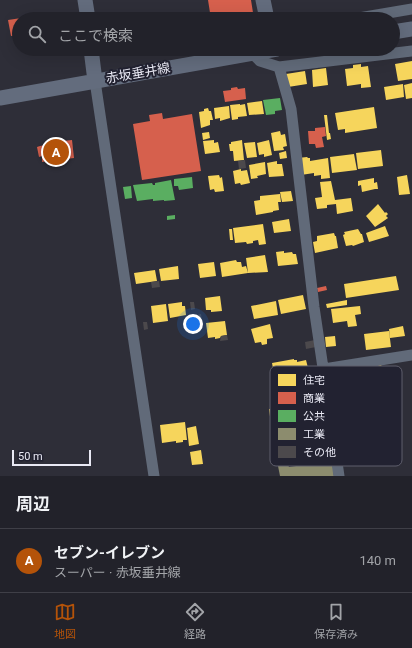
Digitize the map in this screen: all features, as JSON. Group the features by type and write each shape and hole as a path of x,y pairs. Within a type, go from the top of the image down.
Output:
{"main road":[{"path":"85,0 87,12"},
{"path":"263,0 266,12"},
{"path":"400,31 412,29"},
{"path":"92,56 95,81"},
{"name":"赤坂垂井線","path":"0,98 227,56"}],"street":[{"path":"394,12 412,9"},
{"path":"400,52 412,51"},
{"path":"256,56 260,61 279,67 370,56"},
{"path":"279,67 291,109 314,307 324,366"},
{"path":"95,81 154,476"},
{"path":"343,366 412,355"},
{"path":"338,466 339,476"}],"building: 住宅":[{"path":"412,61 412,79 398,81 395,64"},
{"path":"361,64 361,67 368,66 371,87 361,88 361,84 347,86 345,69 353,68 353,65"},
{"path":"326,68 328,85 313,87 312,70"},
{"path":"305,71 307,84 288,87 286,74"},
{"path":"412,83 412,98 406,99 404,85"},
{"path":"403,84 404,97 386,100 384,87"},
{"path":"262,101 264,114 249,115 247,103"},
{"path":"245,104 247,116 238,117 238,119 232,120 230,105"},
{"path":"229,106 230,118 220,121 220,118 215,119 214,108"},
{"path":"374,107 377,128 345,133 345,129 338,130 335,113"},
{"path":"208,108 209,111 211,111 213,120 210,120 210,125 201,128 199,112"},
{"path":"324,115 327,115 331,139 327,140"},
{"path":"280,131 281,135 285,134 287,146 283,147 284,150 274,151 271,133"},
{"path":"209,132 210,138 203,140 202,133"},
{"path":"214,140 214,143 218,142 220,152 205,154 203,141"},
{"path":"242,140 244,160 234,161 233,151 230,151 229,144 231,144 231,142"},
{"path":"269,140 272,155 264,157 264,154 259,155 257,143"},
{"path":"255,142 257,157 247,158 244,143"},
{"path":"381,150 383,166 358,169 356,153"},
{"path":"286,151 287,158 280,159 279,153"},
{"path":"354,154 357,170 332,173 330,157"},
{"path":"298,158 310,158 310,161 328,158 330,178 321,179 321,175 314,176 314,173 301,175"},
{"path":"277,161 277,164 282,164 284,176 269,177 267,163"},
{"path":"265,162 266,174 257,176 258,178 251,179 249,165"},
{"path":"241,169 241,171 247,170 250,183 241,185 240,183 235,184 233,171"},
{"path":"219,175 220,178 222,177 224,191 215,192 214,189 210,190 208,176"},
{"path":"407,175 410,194 399,195 397,177"},
{"path":"374,178 374,183 377,182 378,189 362,192 361,185 358,186 358,181"},
{"path":"331,181 335,200 351,198 353,211 337,214 336,204 327,205 327,208 317,209 315,198 322,197 320,182"},
{"path":"291,191 293,201 282,202 280,192"},
{"path":"280,194 281,202 278,202 279,210 256,215 254,201 260,200 260,196"},
{"path":"378,204 385,213 386,212 388,214 386,216 388,218 375,227 366,216"},
{"path":"289,219 291,231 274,233 272,222"},
{"path":"263,224 266,244 259,245 258,240 247,244 246,242 235,243 233,228"},
{"path":"385,226 389,236 369,242 366,233"},
{"path":"229,229 232,229 233,240 230,240"},
{"path":"358,229 362,234 364,242 353,246 346,246 343,235 345,234 344,232"},
{"path":"334,233 338,248 315,253 313,242 317,241 317,236"},
{"path":"284,251 284,253 292,252 293,254 296,254 298,264 278,266 276,252"},
{"path":"265,255 268,272 248,273 246,258"},
{"path":"236,260 237,262 241,262 242,267 246,266 248,273 222,277 220,263"},
{"path":"214,262 216,276 200,278 198,264"},
{"path":"178,266 179,279 161,281 159,269"},
{"path":"155,270 157,281 136,284 134,273"},
{"path":"396,276 399,290 346,298 344,284"},
{"path":"303,295 306,309 281,314 278,300"},
{"path":"220,296 222,311 211,312 211,310 206,310 205,298"},
{"path":"347,300 347,305 327,308 326,304"},
{"path":"276,301 278,315 254,319 251,306"},
{"path":"182,302 182,306 185,306 186,315 170,318 168,304"},
{"path":"166,304 168,321 153,323 151,306"},
{"path":"360,306 361,314 355,315 357,326 348,327 347,321 333,323 331,309"},
{"path":"225,321 227,335 215,339 215,337 208,338 206,323"},
{"path":"270,324 273,338 267,339 267,344 262,345 261,342 255,343 251,329"},
{"path":"403,326 405,336 390,338 389,329"},
{"path":"389,331 391,347 366,350 364,334"},
{"path":"335,336 336,346 326,347 325,337"},
{"path":"294,359 297,360 297,362 306,360 308,366 273,366 272,363"},
{"path":"381,364 381,366 370,366"},
{"path":"185,422 187,440 176,443 176,441 162,443 160,425"},
{"path":"196,426 199,444 189,446 187,428"},
{"path":"201,450 203,464 192,465 190,452"}],"building: 商業":[{"path":"208,0 251,0 253,12 210,12"},
{"path":"12,19 12,36 11,36 8,20"},
{"path":"237,87 238,89 245,88 246,99 225,102 223,91 231,90 231,88"},
{"path":"162,113 163,119 192,114 201,171 142,180 133,124 150,121 149,115"},
{"path":"325,127 326,136 322,137 324,147 316,148 315,144 309,144 308,131 315,131 315,128"},
{"path":"72,140 74,158 42,162 42,156 39,157 37,147 46,145 46,143"},
{"path":"326,286 327,290 318,292 317,288"}],"building: 公共":[{"path":"280,98 282,110 275,111 275,114 266,115 263,100"},
{"path":"192,177 193,188 179,190 178,186 174,186 174,179"},
{"path":"171,180 175,200 153,201 153,199 137,201 133,185 152,183 155,185 155,183"},
{"path":"131,186 132,198 125,199 123,187"},
{"path":"175,215 175,219 167,220 167,216"}],"building: 工業":[{"path":"278,466 333,466 334,476 280,476"}],"building: その他":[{"path":"245,160 246,168 239,169 238,161"},
{"path":"159,281 160,287 152,288 151,282"},
{"path":"190,302 194,302 195,309 191,310"},
{"path":"201,314 202,322 198,322 197,315"},
{"path":"143,322 147,322 148,329 144,330"},
{"path":"227,335 228,340 220,341 221,336"},
{"path":"315,340 316,347 306,349 305,342"}],"place":[{"name":"セブン-イレブン","path":"56,152"}]}
